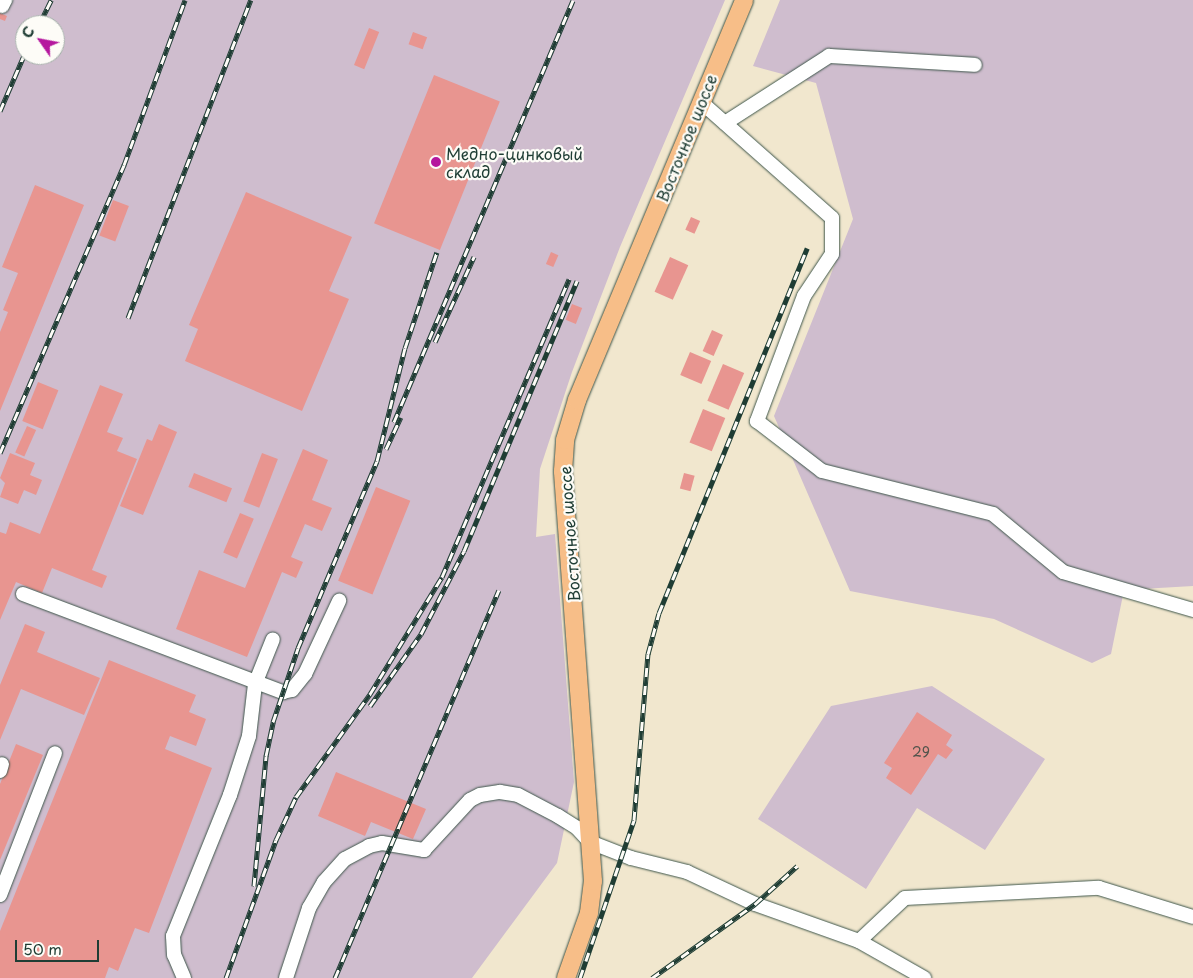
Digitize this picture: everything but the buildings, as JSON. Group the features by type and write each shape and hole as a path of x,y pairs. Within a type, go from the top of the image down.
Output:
{"main road":[{"name":"Восточное шоссе","path":"566,978 589,913 593,881 563,471 566,440 577,400 744,0"}],"lane":[{"path":"725,123 829,56 974,65"},
{"path":"701,102 832,218 832,254 804,296 757,420 822,471 993,514 1062,572 1193,610"},
{"path":"23,594 255,684 283,692 292,690 305,674 339,601"},
{"path":"184,978 174,956 173,936 230,795 249,736 255,684 273,639"},
{"path":"0,896 55,753"},
{"path":"286,978 310,908 324,882 345,859 369,846 382,843 424,850 460,809 480,794 500,792 518,795 577,828 590,842 631,858 687,872 755,904 859,941 924,978"},
{"path":"859,941 905,898 1099,888 1193,917"}],"shaded area":[{"path":"0,0 725,0 620,247 572,372 540,469 536,537 555,534 574,782 557,863 472,978 0,978"},
{"path":"780,0 1193,0 1193,586 1124,590 1111,654 1092,663 994,619 850,591 774,416 853,219 816,83 753,66"},
{"path":"932,686 1045,759 985,850 917,808 866,889 758,819 831,706"}],"railway":[{"path":"44,15 51,0"},
{"path":"0,453 124,165 185,0"},
{"path":"128,318 251,0"},
{"path":"394,422 573,0"},
{"path":"0,111 20,65"},
{"path":"580,978 634,820 648,654 659,613 807,248"},
{"path":"254,886 266,756 273,722 298,648 377,461 405,348 437,252"},
{"path":"435,342 474,257"},
{"path":"226,978 276,840 296,797 370,694 442,577 569,279"},
{"path":"370,706 421,634 464,551 577,281"},
{"path":"386,449 401,417"},
{"path":"335,978 499,590"},
{"path":"652,978 755,904 797,866"}],"place":[{"name":"Медно-цинковый склад","path":"436,162"}]}
